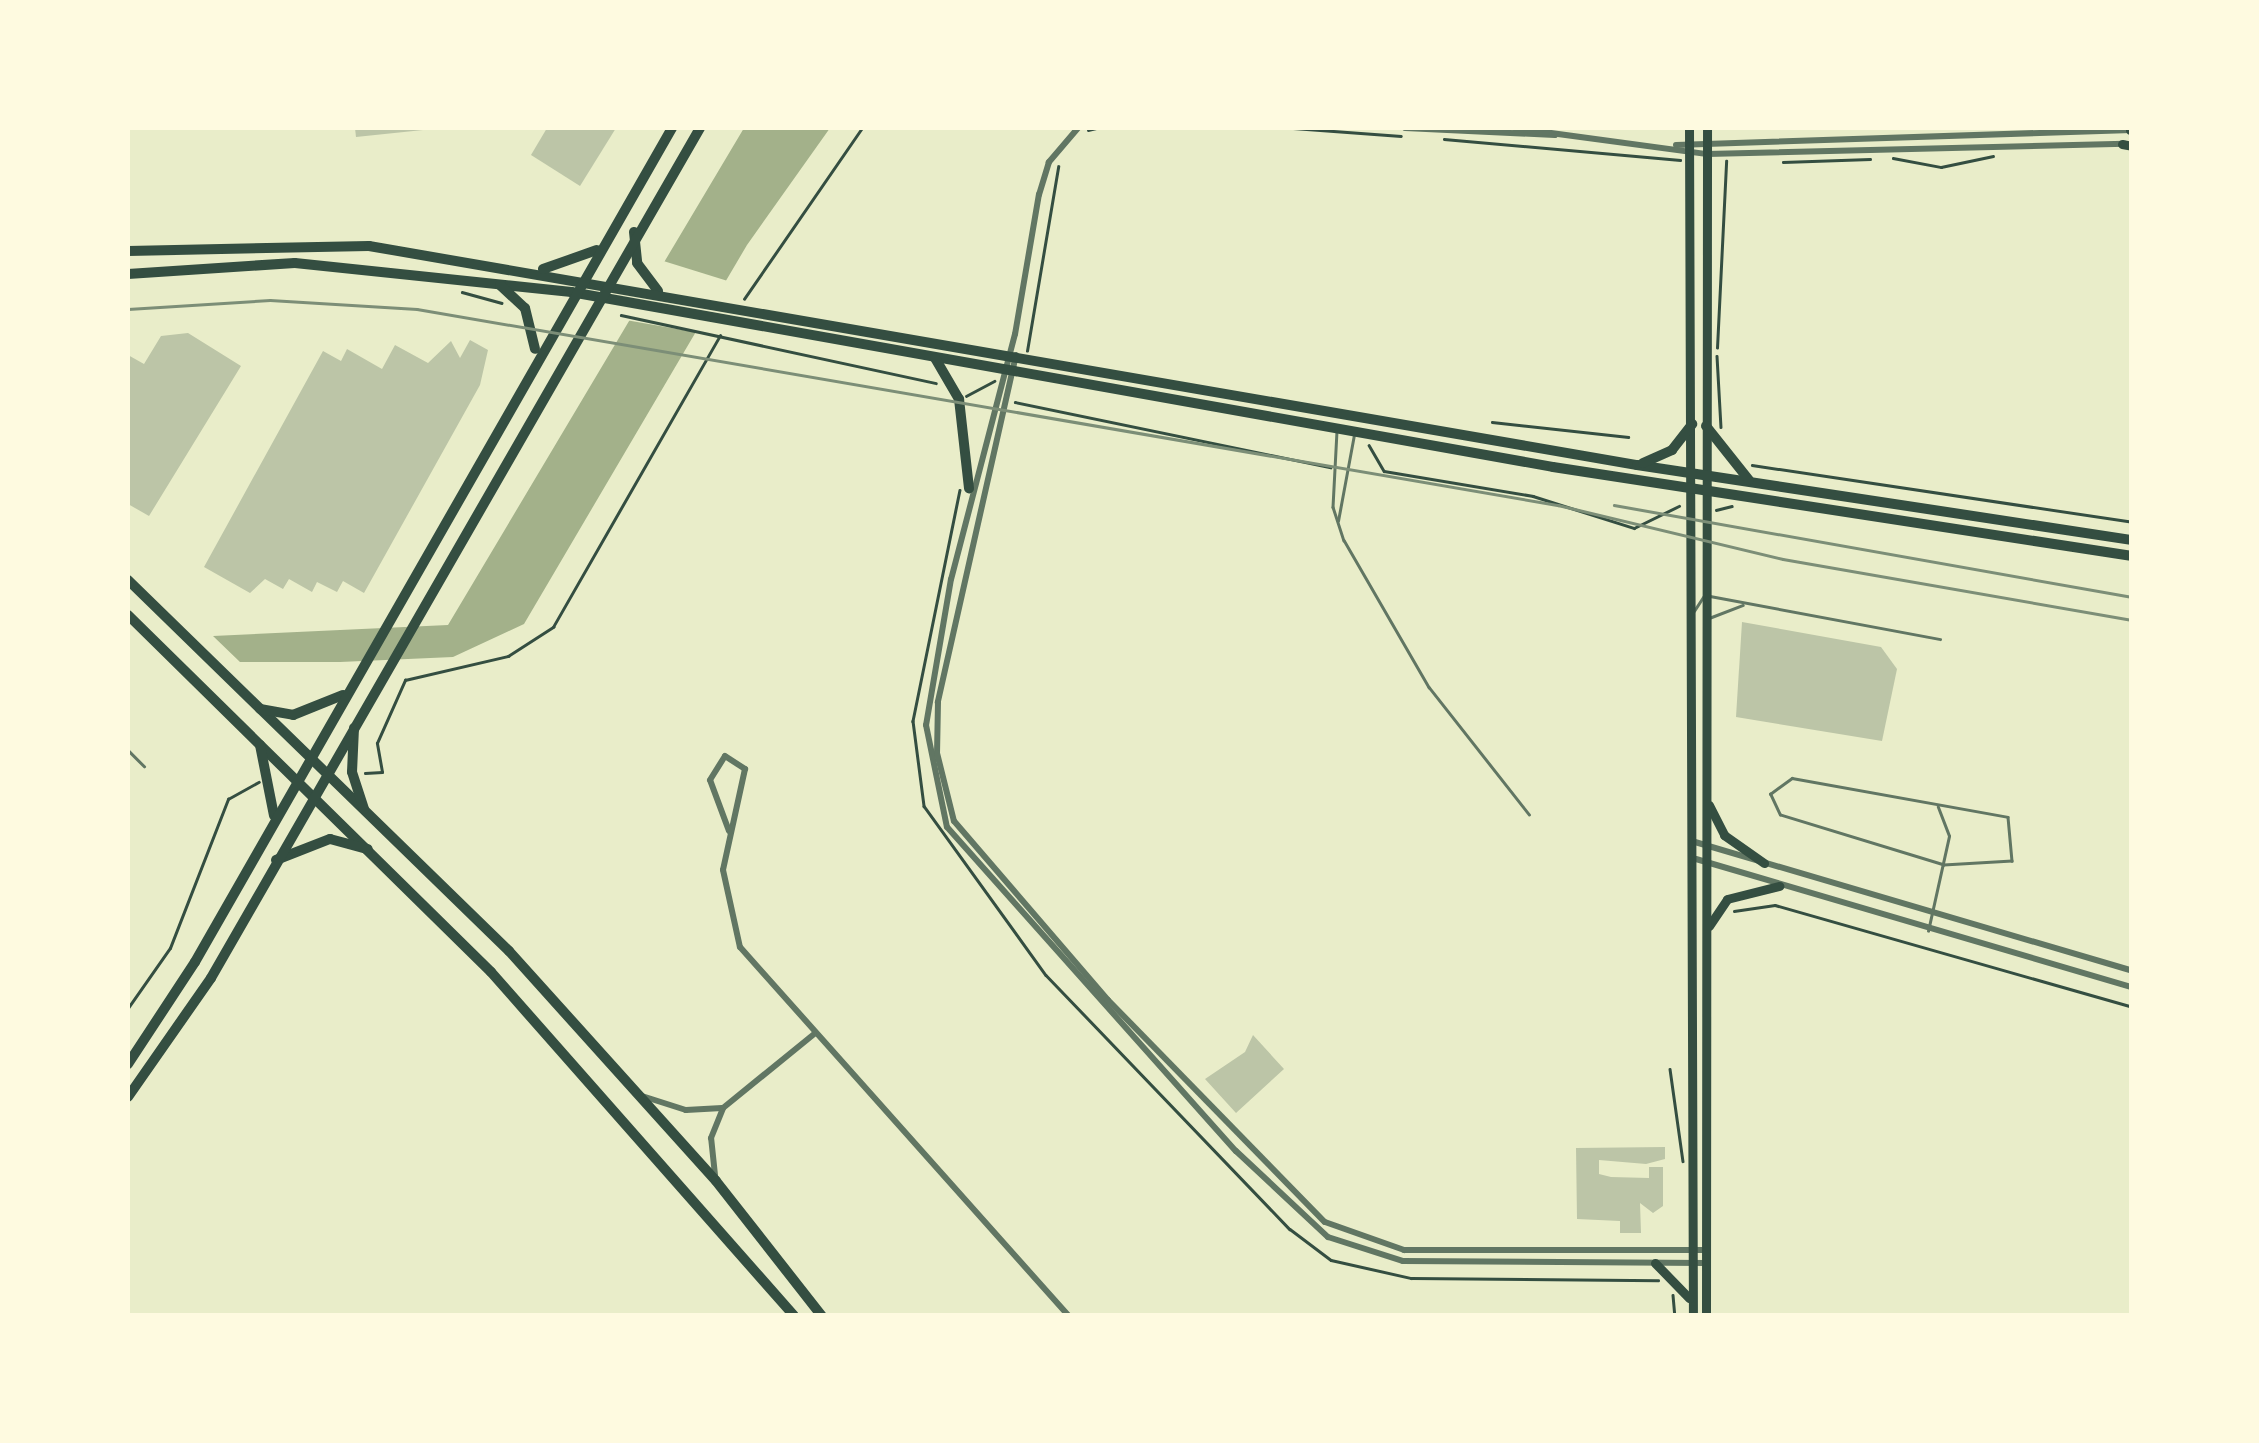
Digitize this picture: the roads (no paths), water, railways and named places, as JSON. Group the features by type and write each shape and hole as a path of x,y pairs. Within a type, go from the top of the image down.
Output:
{"main road":[{"path":"128,1064 296,779 571,292 602,248 672,128"},
{"path":"128,1097 210,978 634,232 700,128"},
{"path":"1689,132 1698,1250 1704,1263 1706,1316"},
{"path":"1693,1313 1708,929 1707,132"},
{"path":"634,232 637,262 658,292"},
{"path":"128,251 369,246 1015,351 1637,465 2132,540"},
{"path":"527,271 602,248"},
{"path":"128,274 294,264 571,292 935,358 1003,374 1333,426 1708,492 2132,556"},
{"path":"500,284 526,308 535,355"},
{"path":"935,358 959,399 966,485"},
{"path":"1637,465 1672,450 1692,424"},
{"path":"1706,426 1751,482"},
{"path":"1534,445 1553,467"},
{"path":"128,580 366,814 641,1095 716,1181 820,1313"},
{"path":"128,615 368,850 753,1264 796,1316 803,1304 820,1313"},
{"path":"258,708 293,715 344,694"},
{"path":"355,722 352,772 366,814"},
{"path":"259,743 274,817"},
{"path":"1708,802 1724,835 1764,863"},
{"path":"276,860 330,839 368,850"},
{"path":"1708,929 1727,899 1779,886"},
{"path":"753,1264 770,1268 773,1252"},
{"path":"1655,1263 1679,1280 1693,1313"}],"street":[{"path":"1078,128 1050,162 1039,194 1015,351 1003,374 966,485 926,748 947,828 1018,914 1300,1219 1328,1237 1402,1262 1704,1263"},
{"path":"1514,128 1676,144 1689,153 1708,154 2128,144"},
{"path":"1676,144 1689,132 2131,130"},
{"path":"1404,132 1556,134"},
{"path":"1003,374 938,702 937,753 954,822 1199,1098 1325,1222 1404,1250 1698,1250"},
{"path":"729,832 710,780 725,756 746,768 729,832 722,886 740,947 1069,1316"},
{"path":"1695,842 2132,972"},
{"path":"1696,860 1928,931 2132,987"},
{"path":"716,1181 711,1138 723,1108 814,1034"},
{"path":"641,1095 686,1110 723,1108"}],"lane":[{"path":"1337,522 1354,430 1344,413"},
{"path":"1333,426 1343,441 1337,522 1429,686 1528,814"},
{"path":"1693,614 1707,595 1744,605 1940,638"},
{"path":"1706,620 1744,605"},
{"path":"128,750 144,766"},
{"path":"1792,778 1936,804 2010,820 2008,867 1944,865 1780,815 1770,794 1792,778"},
{"path":"1928,931 1950,836 1936,804"}],"railway":[{"path":"128,309 270,300 417,309 1558,505 1783,559 2132,620"},
{"path":"1614,505 2132,597"}]}
